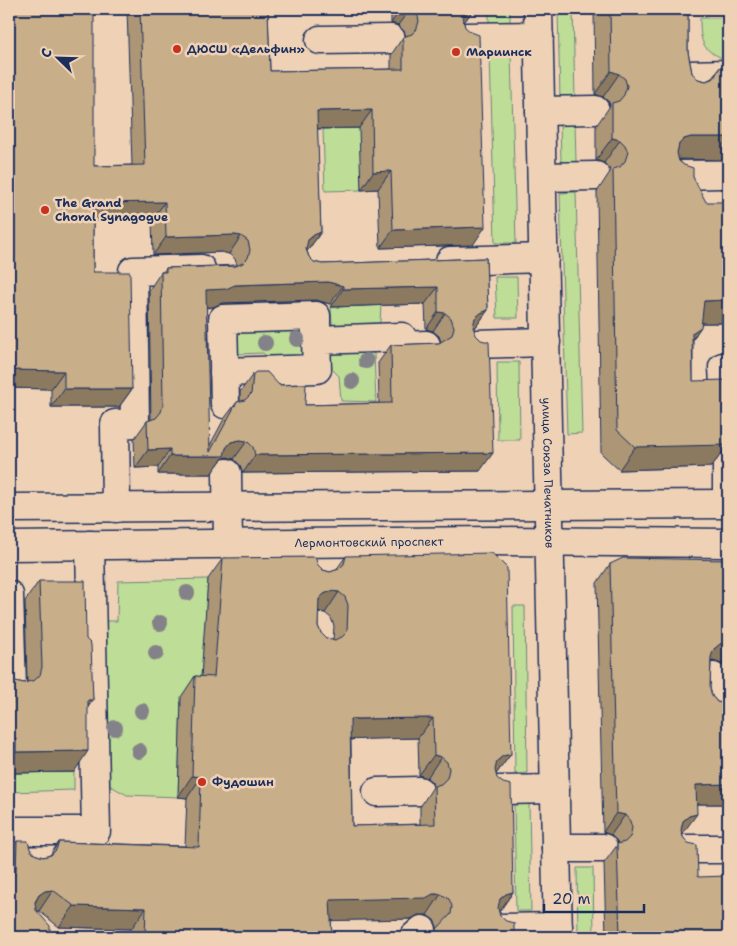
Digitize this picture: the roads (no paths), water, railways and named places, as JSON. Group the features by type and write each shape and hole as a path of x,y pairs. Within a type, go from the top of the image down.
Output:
{"main road":[{"name":"улица Союза Печатников","path":"538,9 558,932"},
{"path":"466,37 539,36"},
{"path":"320,40 391,39"},
{"path":"688,46 689,81 728,74"},
{"path":"540,111 595,110"},
{"path":"676,175 721,174"},
{"path":"542,177 596,176"},
{"path":"426,262 544,258"},
{"path":"116,508 115,424 135,423 133,271 222,268"},
{"path":"224,372 317,370 316,316 223,319 224,372 225,404"},
{"path":"316,340 402,337 402,346 426,345"},
{"path":"476,344 546,342"},
{"path":"723,366 725,403"},
{"path":"9,508 728,504 727,467"},
{"path":"227,474 228,544"},
{"name":"Лермонтовский проспект","path":"9,546 228,544 316,555 550,541 728,543"},
{"path":"23,839 96,831 90,545"},
{"path":"9,595 12,688 9,688"},
{"path":"713,677 712,708 728,708"},
{"path":"496,790 555,789"},
{"path":"377,792 419,792"},
{"path":"556,848 604,848"},
{"path":"683,848 723,849"},
{"path":"499,928 558,932"}],"place":[{"name":"ДЮСШ «Дельфин»","path":"177,49"},
{"name":"Мариинск","path":"456,52"},
{"name":"The Grand Choral Synagogue","path":"45,210"},
{"name":"Фудошин","path":"202,782"}]}
